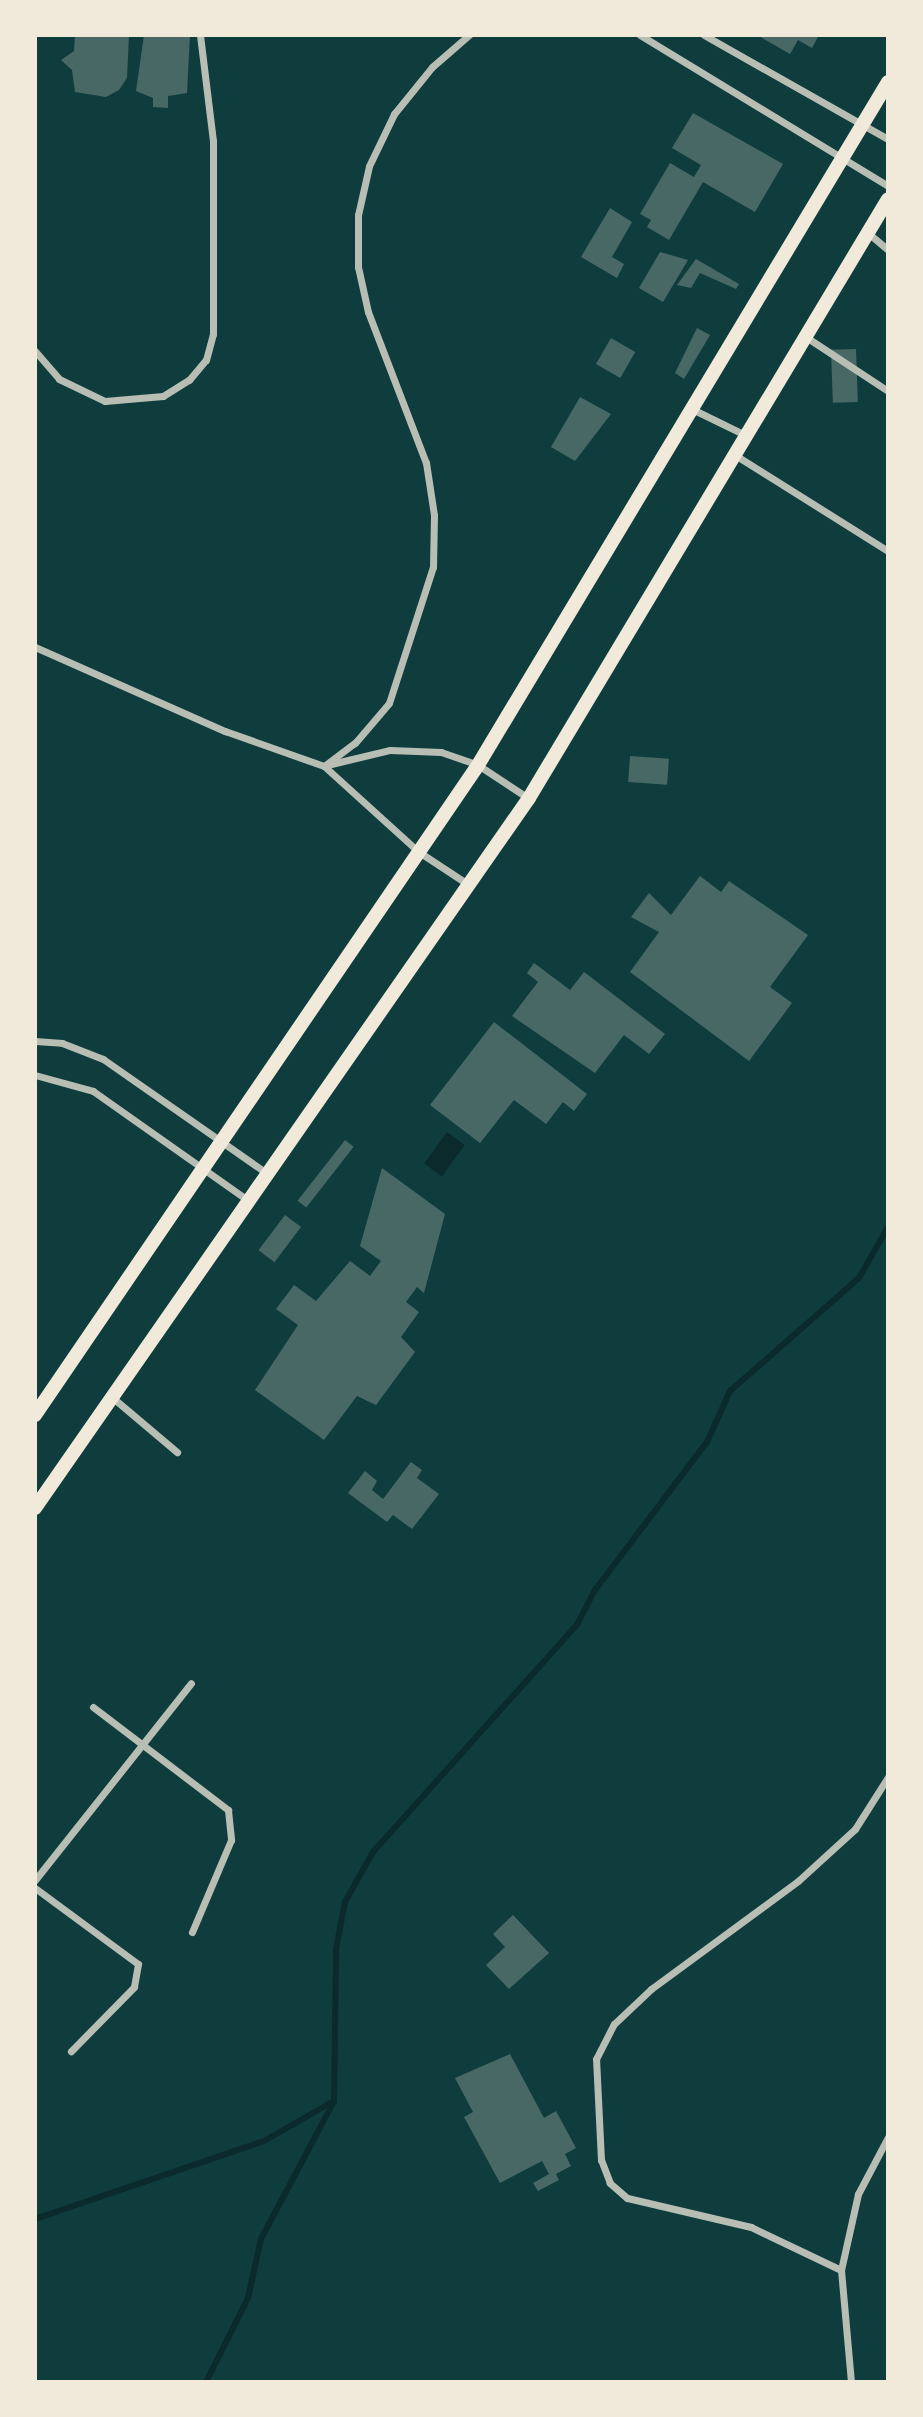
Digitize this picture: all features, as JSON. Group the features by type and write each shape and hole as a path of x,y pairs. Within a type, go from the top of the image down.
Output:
{"main road":[{"path":"35,1415 207,1171 478,765 689,408 888,82"},
{"path":"35,1508 270,1176 529,798 888,199"}],"street":[{"path":"35,351 60,379 105,401 163,396 189,380 206,360 214,315 213,141 200,35"},
{"path":"324,766 355,743 389,703 433,568 434,515 426,463 368,312 358,267 358,215 369,166 394,114 432,66 468,35"},
{"path":"640,35 841,162 888,186"},
{"path":"704,35 861,127 888,139"},
{"path":"868,233 888,250"},
{"path":"805,337 888,391"},
{"path":"689,408 745,435"},
{"path":"733,455 888,551"},
{"path":"35,647 225,731 324,766 419,852 470,885"},
{"path":"324,766 406,749 478,765 529,798"},
{"path":"35,1041 62,1043 103,1059 270,1176"},
{"path":"35,1075 93,1091 251,1202"},
{"path":"113,1398 177,1452"},
{"path":"35,1880 191,1683"},
{"path":"93,1707 218,1799 233,1825 192,1932"},
{"path":"841,2270 751,2227 627,2198 610,2183 601,2160 596,2059 614,2024 651,1989 798,1881 855,1829 888,1777"},
{"path":"35,1864 43,1870"},
{"path":"35,1888 138,1965 134,1987 71,2051"},
{"path":"851,2382 841,2270 859,2194 888,2137"}],"water":[{"path":"447,1132 465,1145 442,1176 424,1164"}],"building":[{"path":"75,35 129,35 127,78 119,90 106,97 75,92 72,70 61,60 74,51"},
{"path":"144,35 190,35 187,93 168,96 168,108 153,107 153,98 136,91"},
{"path":"757,35 819,35 812,48 798,40 790,54"},
{"path":"693,113 783,164 755,212 703,182 669,240 647,227 651,220 640,214 670,163 694,177 701,165 672,148"},
{"path":"610,208 632,222 612,257 624,264 617,278 581,257"},
{"path":"660,252 688,260 663,302 639,288"},
{"path":"696,259 739,284 736,289 700,273 691,288 677,285"},
{"path":"697,328 710,335 684,379 675,373"},
{"path":"611,338 635,352 620,378 596,364"},
{"path":"856,349 858,402 833,403 831,350"},
{"path":"580,397 611,414 575,461 551,447"},
{"path":"630,756 669,759 667,785 628,782"},
{"path":"700,876 721,892 729,881 808,935 770,987 792,1003 749,1061 630,972 659,932 631,917 649,893 671,915"},
{"path":"534,963 570,990 584,972 665,1034 649,1054 624,1035 595,1073 512,1016 538,982 527,973"},
{"path":"494,1022 587,1094 574,1111 563,1102 546,1124 514,1100 480,1143 430,1105"},
{"path":"345,1140 354,1147 306,1207 298,1201"},
{"path":"382,1168 445,1214 424,1293 417,1287 406,1302 419,1312 401,1337 415,1352 376,1405 357,1396 324,1440 255,1390 298,1325 276,1309 294,1285 316,1301 350,1261 370,1276 381,1261 360,1246"},
{"path":"285,1215 301,1227 274,1262 259,1250"},
{"path":"411,1462 422,1470 417,1478 439,1494 412,1529 393,1515 387,1522 348,1493 365,1471 377,1481 372,1490 383,1499"},
{"path":"513,1915 549,1953 509,1989 486,1965 505,1947 493,1934"},
{"path":"510,2054 544,2118 556,2111 576,2148 565,2154 571,2166 556,2174 559,2180 538,2191 533,2183 549,2174 542,2161 500,2183 464,2117 473,2112 455,2078"}],"waterway":[{"path":"206,2382 248,2298 261,2239 334,2101 336,1949 345,1902 373,1852 577,1625 595,1590 707,1442 730,1391 859,1278 888,1227"},
{"path":"35,2219 264,2141 332,2102"}]}
